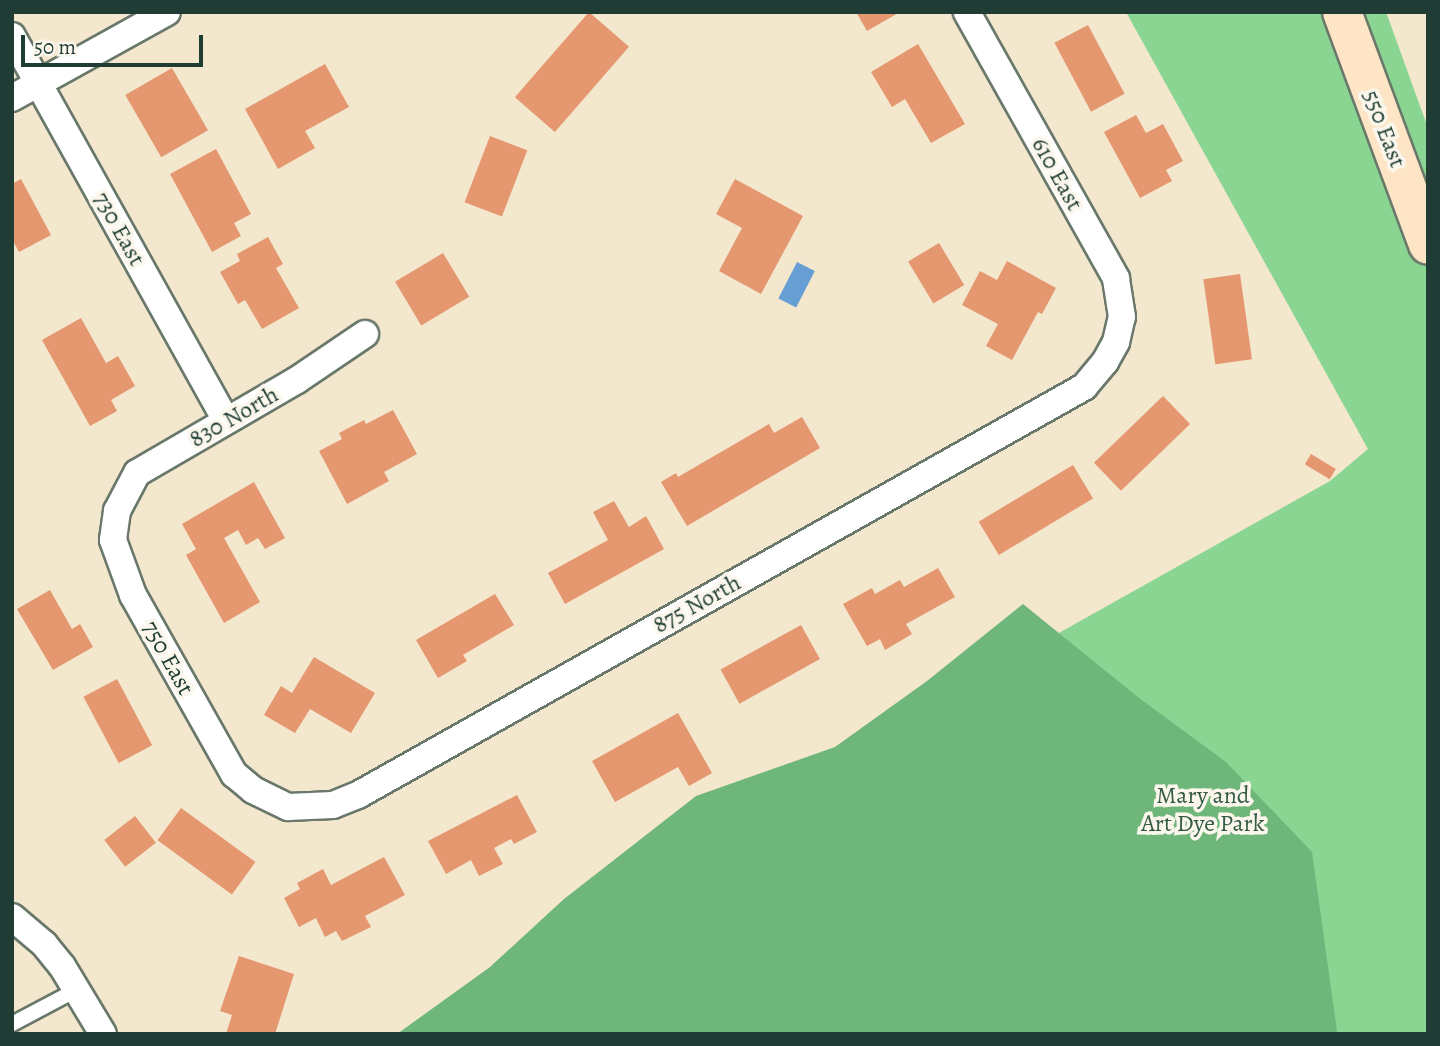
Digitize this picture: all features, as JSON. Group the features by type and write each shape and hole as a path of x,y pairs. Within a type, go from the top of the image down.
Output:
{"street":[{"path":"12,98 167,12"},
{"name":"610 East","path":"967,12 1116,278 1122,317 1116,342"},
{"name":"550 East","path":"1342,12 1428,244"},
{"name":"730 East","path":"12,36 226,421"},
{"name":"830 North","path":"117,511 137,474 297,380 365,334"},
{"name":"875 North","path":"253,790 288,807 307,808 332,805 358,795 1084,387 1105,362 1116,342"},
{"name":"750 East","path":"117,511 113,540 133,595 234,774 253,790"},
{"path":"12,917 44,944 78,989 103,1034"}],"lane":[{"path":"12,1024 78,989"}],"green space":[{"name":"Mary and Art Dye Park","path":"1126,12 1386,12 1428,128 1428,1034 397,1034 877,735 1330,481 1368,449"},
{"path":"1023,604 1139,698 1226,762 1312,852 1337,1031 1331,1034 397,1034 490,967 564,899 696,796 835,747 927,681"}],"water":[{"path":"797,262 815,271 796,308 778,299"}],"building":[{"path":"589,12 629,47 555,132 515,97"},
{"path":"856,12 900,12 867,31"},
{"path":"1088,25 1125,94 1091,112 1054,43"},
{"path":"918,44 965,124 931,143 905,99 892,107 871,72"},
{"path":"325,64 349,107 305,131 315,148 278,169 245,109"},
{"path":"172,68 208,130 161,157 125,95"},
{"path":"1136,115 1146,133 1163,124 1183,161 1166,170 1172,181 1140,198 1104,132"},
{"path":"490,136 527,150 502,217 465,202"},
{"path":"216,149 251,214 234,223 241,236 212,252 170,174"},
{"path":"21,179 51,235 19,252 12,239 12,184"},
{"path":"735,179 803,216 761,294 719,271 742,228 716,214"},
{"path":"268,237 283,264 276,268 299,308 262,329 245,300 238,304 220,272 240,261 237,254"},
{"path":"939,243 964,285 933,304 908,262"},
{"path":"443,253 469,297 421,326 395,282"},
{"path":"1007,261 1056,288 1042,314 1038,312 1012,360 986,346 998,324 962,305 980,271 997,280"},
{"path":"1240,274 1252,359 1215,364 1203,279"},
{"path":"81,318 106,363 118,356 135,386 111,400 117,411 90,426 42,340"},
{"path":"1163,396 1190,424 1121,491 1094,463"},
{"path":"393,410 417,454 384,472 389,481 347,504 319,451 342,439 339,433 364,420 366,424"},
{"path":"802,417 820,448 687,526 661,482 676,473 678,477 769,424 774,433"},
{"path":"1311,454 1336,469 1330,479 1305,464"},
{"path":"1073,465 1093,498 999,555 979,522"},
{"path":"254,482 285,538 265,549 258,538 246,545 238,530 224,538 260,602 224,623 186,555 196,549 182,524"},
{"path":"614,501 629,527 646,516 664,549 565,604 548,573 608,540 593,512"},
{"path":"938,568 955,597 906,624 912,634 885,650 880,639 867,646 843,604 872,588 875,594 900,580 904,587"},
{"path":"50,590 72,629 80,624 93,647 53,670 17,609"},
{"path":"495,594 514,625 463,655 467,661 438,678 416,640"},
{"path":"801,625 820,659 739,704 721,670"},
{"path":"314,657 375,693 351,733 310,709 295,733 264,715 281,686 292,693"},
{"path":"117,679 152,745 119,763 83,697"},
{"path":"678,713 712,773 689,786 678,767 615,802 592,761"},
{"path":"517,795 537,832 514,844 511,839 494,848 503,864 479,876 471,860 446,874 428,841"},
{"path":"181,808 255,862 232,894 157,840"},
{"path":"135,816 156,843 125,867 104,840"},
{"path":"384,857 405,895 365,916 371,927 342,941 336,931 325,937 316,918 299,927 284,898 300,889 297,883 323,869 331,885"},
{"path":"239,956 294,974 275,1034 226,1034 232,1015 220,1011"}]}
